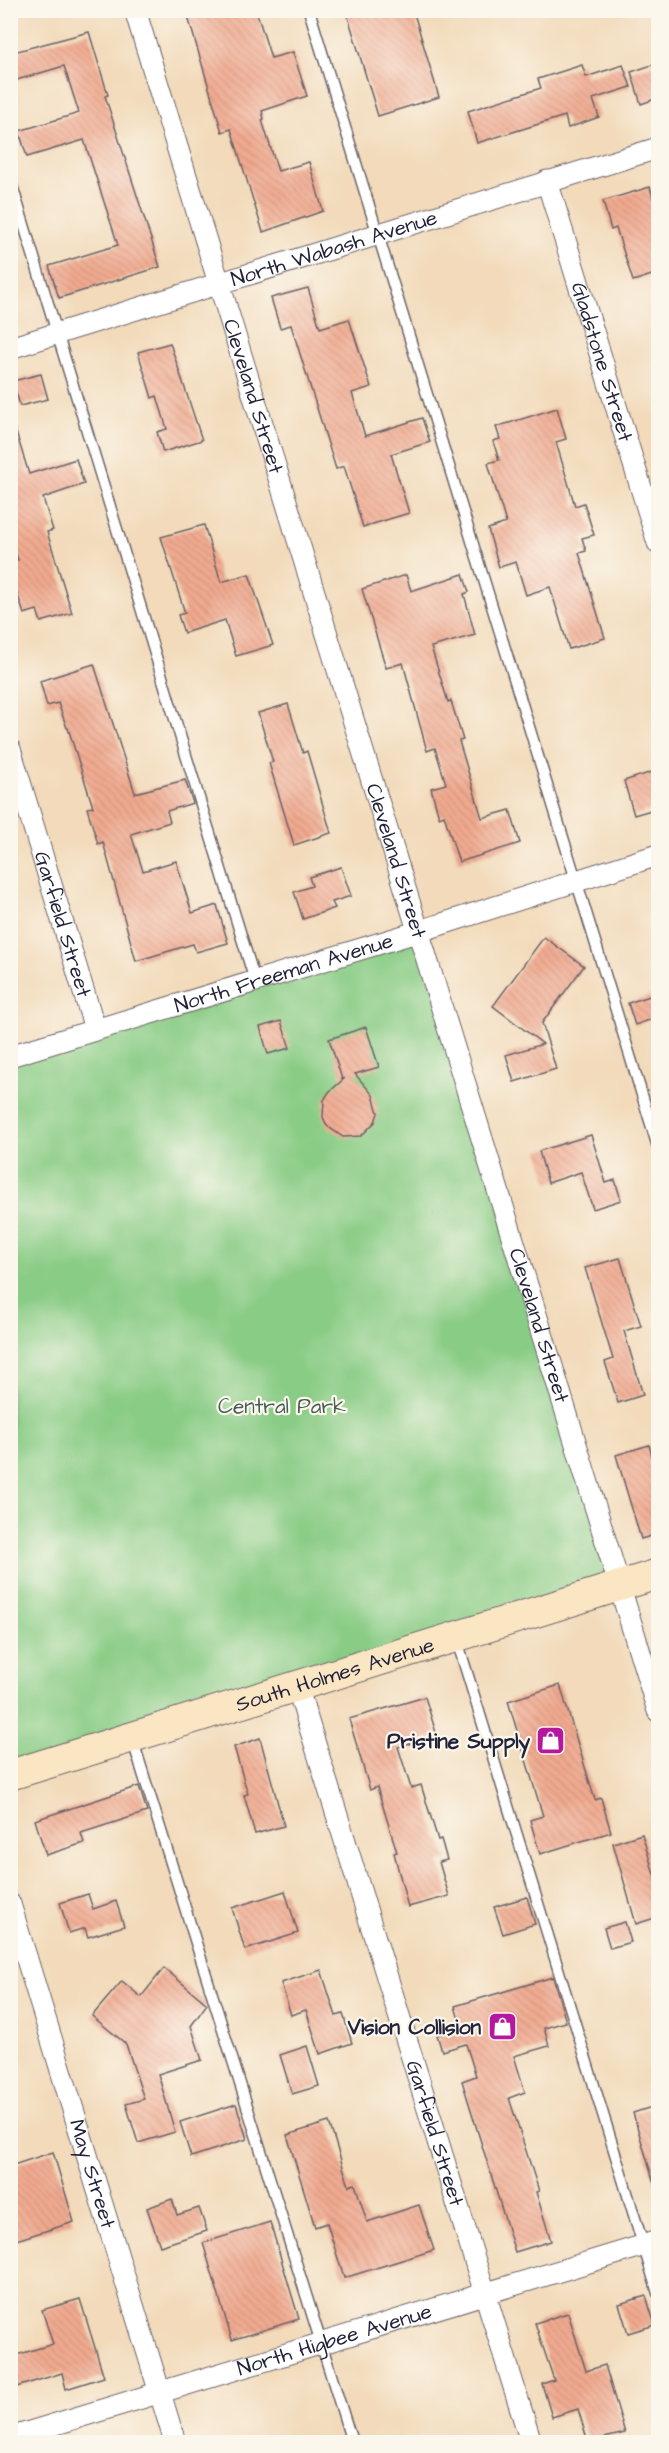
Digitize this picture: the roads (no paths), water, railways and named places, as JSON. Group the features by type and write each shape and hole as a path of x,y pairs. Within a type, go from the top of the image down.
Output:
{"main road":[{"name":"South Holmes Avenue","path":"10,1774 658,1574"}],"street":[{"name":"Cleveland Street","path":"135,10 658,1711"},
{"name":"North Wabash Avenue","path":"10,348 658,148"},
{"name":"Gladstone Street","path":"547,182 658,543"},
{"name":"Garfield Street","path":"10,749 95,1029"},
{"name":"North Freeman Avenue","path":"10,1056 420,931 658,855"},
{"name":"Garfield Street","path":"297,1686 483,2295 531,2442"},
{"name":"May Street","path":"10,1904 175,2442"},
{"name":"North Higbee Avenue","path":"10,2438 651,2243"}],"lane":[{"path":"309,10 578,880 658,1147"},
{"path":"10,179 255,981"},
{"path":"456,1637 651,2243 658,2293"},
{"path":"132,1738 352,2442"}],"place":[{"name":"Pristine Supply","path":"551,1741"},
{"name":"Vision Collision","path":"502,2027"}],"park label":[{"name":"Central Park","path":"282,1406"}]}
